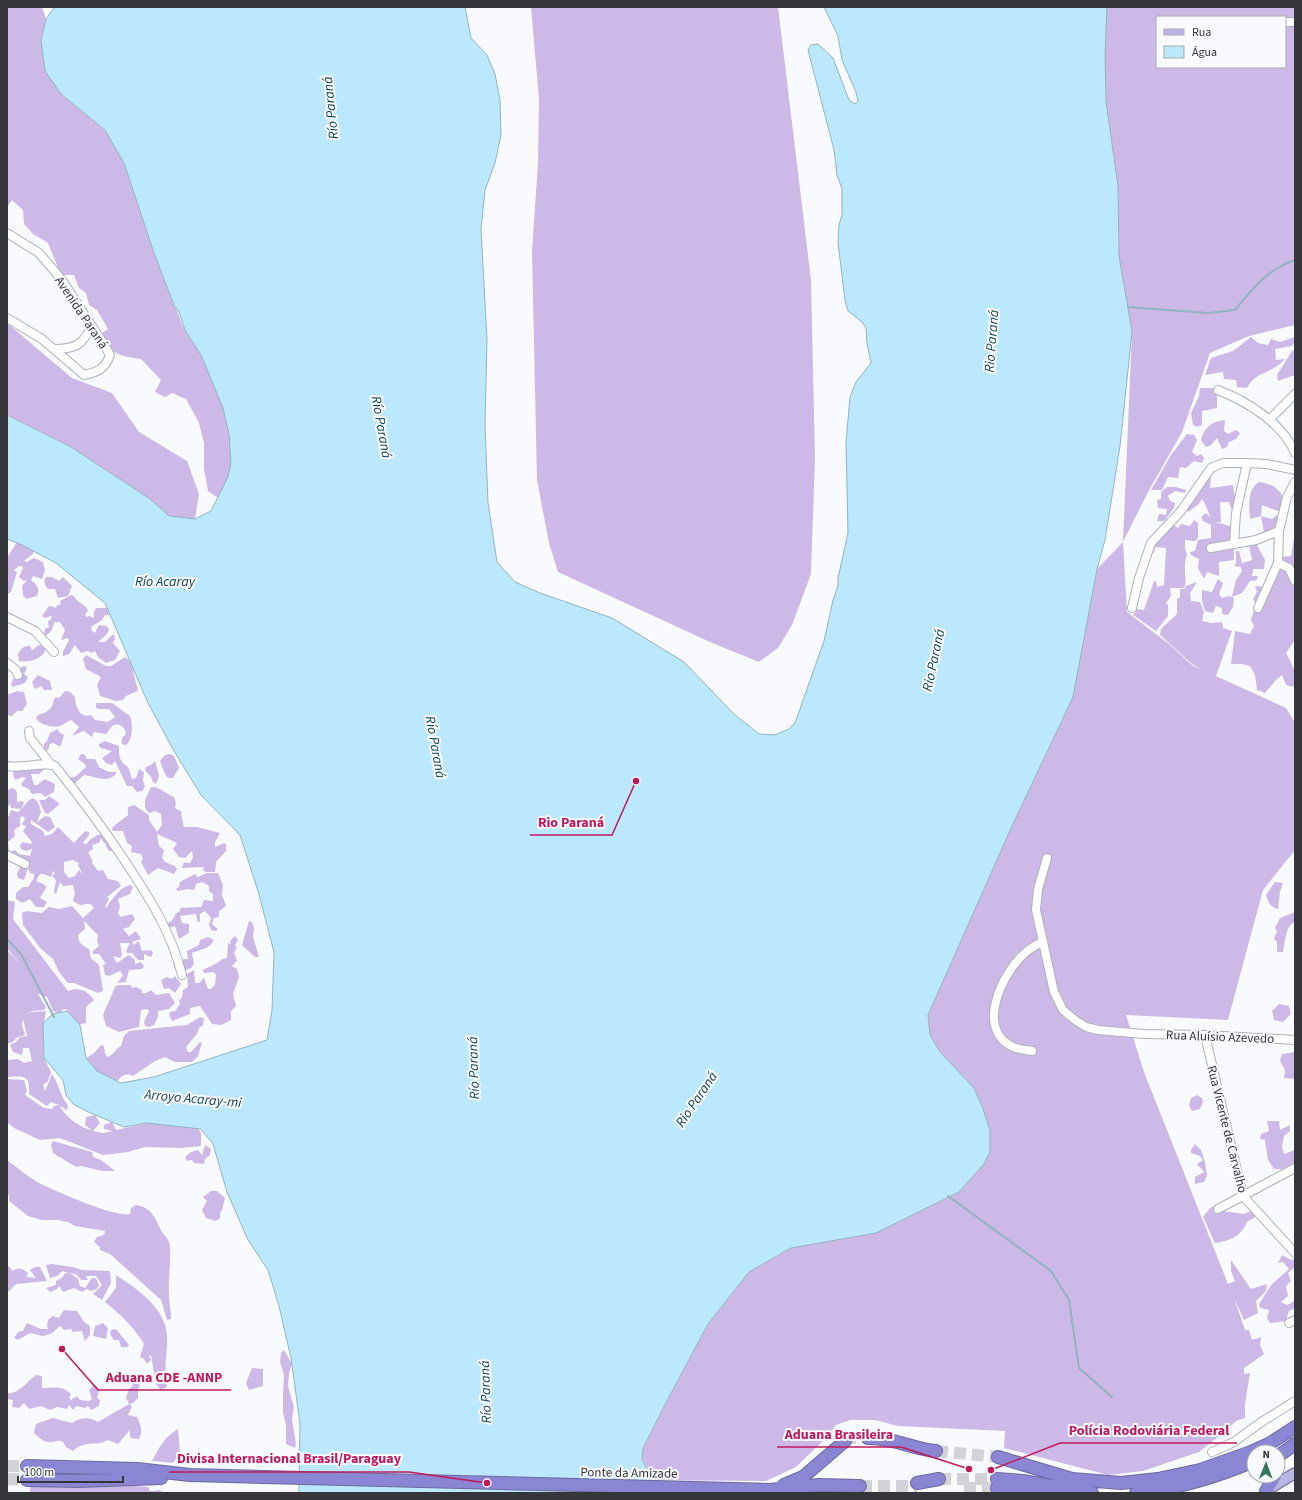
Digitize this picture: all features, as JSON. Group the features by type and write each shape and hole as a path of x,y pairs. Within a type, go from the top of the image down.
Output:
{"highway":[{"path":"998,1457 1072,1479 1121,1483 1158,1479 1200,1470 1269,1444 1295,1427"},
{"path":"1286,1445 1295,1436"},
{"path":"868,1438 880,1438 910,1447 936,1451"},
{"path":"773,1492 803,1477 845,1442"},
{"path":"1286,1450 1295,1444"},
{"path":"1018,1463 1022,1473 1019,1488"},
{"path":"1136,1493 1184,1486 1206,1480 1246,1464"},
{"path":"27,1466 137,1474"},
{"path":"1179,1493 1208,1486 1246,1471"},
{"path":"27,1480 137,1474"},
{"name":"Ponte da Amizade","path":"137,1474 773,1492 820,1485 860,1486"},
{"path":"917,1485 939,1483"},
{"path":"997,1484 1019,1488 1080,1493"},
{"path":"1019,1488 1092,1493"}],"main road":[{"path":"1264,1492 1295,1473"}],"street":[{"name":"Avenida Paraná","path":"7,233 38,253 62,280 110,355 106,365 94,373 84,374 42,339 7,318"},
{"path":"54,349 68,349 79,345 86,337 92,326"},
{"path":"1218,390 1254,407 1288,440 1295,453"},
{"path":"1269,420 1295,394"},
{"path":"1132,608 1139,578 1151,543 1181,511 1215,466 1223,463 1267,464 1295,470"},
{"path":"1234,544 1237,507 1247,463"},
{"path":"1258,608 1278,563 1279,531 1287,497 1295,482"},
{"path":"1211,548 1256,540 1279,531"},
{"path":"1278,563 1289,568 1295,581"},
{"path":"7,617 35,631 54,652"},
{"path":"7,663 16,670 18,675"},
{"path":"29,731 30,738 91,810 154,905 165,924 182,975"},
{"path":"7,766 50,763"},
{"path":"7,855 25,864"},
{"name":"Rua Aluísio Azevedo","path":"1047,858 1035,902 1054,992 1063,1010 1086,1027 1098,1030 1144,1034 1205,1035 1295,1040"},
{"path":"1032,1051 1014,1048 1004,1040 996,1031 993,1019 999,994 1009,972 1025,953 1043,941"},
{"name":"Rua Vicente de Carvalho","path":"1205,1035 1243,1196 1295,1253"},
{"path":"1218,1209 1295,1168"},
{"path":"1212,1452 1234,1442 1260,1423 1295,1401"}],"shaded area":[{"path":"7,7 42,7 46,19 41,40 61,94 105,130 124,163 154,253 174,305 182,324 200,352 208,369 225,414 231,446 231,462 228,479 218,498 208,491 204,469 204,443 199,423 186,399 172,393 165,397 155,392 161,380 141,359 127,357 116,353 103,342 98,336 108,329 97,310 89,305 86,293 79,288 74,275 61,275 48,243 33,234 24,224 23,210 12,200 7,207"},
{"path":"531,7 778,7 811,280 815,458 811,574 792,625 778,648 759,662 710,642 558,572 549,543 537,480 532,251 538,163 539,99"},
{"path":"1107,7 1295,7 1295,325 1249,336 1210,353 1182,432 1148,492 1123,542 1132,332 1119,256 1118,186 1106,101 1105,55"},
{"path":"7,323 72,378 112,393 139,432 187,461 199,494 195,519 169,516 150,499 71,447 7,415"},
{"path":"1251,337 1258,343 1268,345 1271,339 1280,342 1295,337 1295,342 1292,346 1275,349 1276,360 1285,359 1281,364 1255,378 1250,382 1247,388 1237,387 1236,380 1224,379 1223,372 1205,375 1211,358 1233,351"},
{"path":"1295,350 1295,375 1278,381 1277,375 1292,351"},
{"path":"1200,388 1217,388 1217,408 1202,411 1202,425 1197,427 1193,425 1191,413 1199,396"},
{"path":"1225,420 1224,431 1228,434 1236,430 1240,433 1236,439 1229,442 1227,447 1222,449 1217,438 1211,445 1206,447 1201,440 1206,429 1216,422"},
{"path":"1187,434 1194,435 1197,440 1192,452 1197,456 1201,454 1204,458 1202,463 1194,461 1186,468 1180,467 1178,478 1168,477 1162,490 1151,490 1171,455"},
{"path":"1209,475 1211,478 1210,488 1233,485 1236,505 1231,509 1229,502 1220,502 1221,522 1215,522 1234,527 1234,560 1219,562 1219,576 1207,572 1204,579 1198,568 1199,559 1191,555 1190,552 1195,551 1198,540 1211,538 1211,525 1203,521 1201,517 1206,513 1211,518 1202,499 1199,504 1188,512 1186,506"},
{"path":"1259,482 1269,484 1276,488 1282,495 1284,504 1278,511 1262,505 1261,516 1250,519 1249,503 1251,493 1252,489"},
{"path":"1167,487 1176,487 1186,490 1185,493 1175,491 1168,496 1170,501 1175,503 1174,508 1164,521 1157,521 1159,514 1166,515 1167,509 1158,508 1157,500 1161,499 1161,492"},
{"path":"1277,515 1280,518 1277,529 1260,535 1264,532 1261,516 1272,519"},
{"path":"1168,520 1178,528 1181,524 1190,526 1194,520 1198,523 1198,538 1195,541 1185,540 1187,555 1185,564 1185,585 1184,588 1170,588 1171,596 1166,603 1168,605 1168,616 1156,631 1133,615 1137,609 1144,610 1154,581 1156,581 1157,587 1164,585 1166,548 1155,547 1154,553 1147,551"},
{"path":"1295,533 1295,640 1286,653 1296,678 1293,687 1286,685 1282,675 1265,693 1257,690 1255,675 1250,666 1231,664 1235,631 1250,634 1254,626 1251,620 1256,604 1253,599 1257,592 1255,586 1267,587 1280,557 1291,556"},
{"path":"17,542 33,550 33,554 24,561 27,562 34,558 43,562 45,570 42,579 33,576 31,580 37,587 37,596 26,599 23,595 22,586 27,580 24,581 19,577 23,568 22,566 19,566 14,570 17,572 11,592 7,597 7,558"},
{"path":"1123,542 1127,612 1169,644 1192,665 1204,671 1192,664 1160,635 1161,629 1177,614 1177,599 1180,597 1180,589 1184,589 1186,586 1197,582 1190,593 1191,601 1200,602 1204,612 1202,621 1212,623 1222,622 1223,628 1232,631 1216,676 1286,708 1295,723 1295,850 1263,890 1228,1020 1126,1015 1144,1072 1228,1284 1235,1281 1231,1271 1231,1260 1251,1289 1267,1284 1266,1291 1256,1301 1258,1313 1244,1320 1234,1298 1245,1330 1249,1330 1252,1340 1261,1337 1260,1345 1264,1354 1244,1368 1244,1374 1250,1373 1245,1404 1245,1418 1236,1421 1199,1452 1143,1471 1108,1475 1004,1448 1005,1431 898,1426 875,1420 850,1420 836,1425 825,1439 796,1467 766,1481 654,1480 642,1459 643,1448 708,1324 749,1272 791,1248 876,1233 990,1130 974,1088 940,1052 930,1035 928,1015 1012,826 1073,697 1097,569"},
{"path":"1256,543 1265,560 1264,569 1253,569 1252,576 1258,576 1257,580 1250,581 1242,593 1232,597 1236,580 1242,571 1241,567 1234,566 1236,563 1236,551 1239,551 1242,563 1252,560 1249,545"},
{"path":"52,577 59,581 63,577 72,586 68,596 58,598 55,589 48,589 45,582 45,578"},
{"path":"1218,579 1223,583 1219,594 1222,598 1229,596 1234,598 1233,607 1228,615 1222,614 1222,608 1216,606 1213,613 1205,611 1202,601 1202,590 1212,592"},
{"path":"71,595 87,608 88,610 85,615 87,617 89,616 94,618 96,608 108,608 109,615 105,615 102,620 92,626 91,630 95,633 99,625 107,626 109,630 107,634 98,642 105,642 112,635 114,635 115,639 113,643 120,651 115,660 106,663 98,657 95,651 92,653 87,651 81,653 75,645 69,654 63,656 63,652 69,640 68,638 61,640 65,630 60,622 54,622 50,632 45,636 44,635 45,629 49,627 48,622 52,618 51,616 45,618 42,616 49,606 57,608 56,606 61,604 60,601"},
{"path":"39,645 44,646 46,649 39,658 31,661 19,661 18,654 22,648 30,646 32,650"},
{"path":"86,655 106,666 111,666 125,657 131,662 138,691 126,696 123,700 116,701 100,696 97,685 101,677 86,669 83,659"},
{"path":"25,666 27,668 24,674 28,677 26,682 13,687 11,685 13,679 16,678 21,667"},
{"path":"38,675 50,681 52,690 44,690 41,686 35,689 32,682"},
{"path":"17,691 24,692 27,704 22,711 17,711 12,716 7,715 7,695"},
{"path":"65,691 70,692 75,697 77,708 81,713 87,716 91,715 95,720 108,722 115,717 109,709 96,708 96,703 112,703 130,716 132,731 128,743 126,745 122,744 122,738 126,734 123,727 119,725 112,726 106,734 94,732 92,737 84,731 72,736 79,727 71,720 57,727 53,727 43,724 36,718 38,715 49,710 54,699 57,697 59,698"},
{"path":"58,729 59,732 64,735 61,746 53,743 50,744 48,750 44,750 44,744 50,733"},
{"path":"105,741 119,746 120,758 128,767 132,779 136,778 139,769 144,772 143,781 145,787 142,791 137,792 132,786 127,786 115,761 112,765 106,763 102,758 112,751 99,746 99,744"},
{"path":"81,754 84,754 87,759 95,759 99,767 109,772 116,772 116,774 108,779 100,779 84,775 73,785 67,778 75,777 86,767 85,764 78,759"},
{"path":"170,754 174,756 179,768 173,778 168,778 160,761 165,755"},
{"path":"155,761 159,776 156,784 145,770 146,767"},
{"path":"46,768 39,774 31,774 34,785 37,785 45,779 55,784 54,792 45,797 41,793 32,794 29,789 21,784 26,778 23,777 15,780 13,773 14,770"},
{"path":"151,787 161,789 174,797 176,803 175,808 182,812 181,814 184,827 197,827 220,833 215,842 215,847 224,843 226,844 226,851 216,862 215,872 203,871 204,867 182,868 184,862 190,863 193,857 192,851 185,858 179,857 173,849 177,843 157,834 159,846 164,850 162,858 165,862 175,866 177,869 174,874 158,868 148,875 141,862 143,859 141,854 131,852 132,846 127,843 123,831 113,831 112,828 128,815 128,807 134,805 149,815 149,820 157,832 162,825 161,814 156,811 149,813 145,808 145,800"},
{"path":"11,788 15,789 17,793 17,802 22,801 24,803 21,809 11,808 10,804 7,808 7,791"},
{"path":"49,796 60,804 48,814 45,813 39,800 45,800"},
{"path":"33,798 38,802 41,812 37,822 45,816 50,817 55,827 48,832 31,820 31,824 43,831 45,836 52,834 58,827 74,843 85,831 89,832 89,835 83,843 86,844 96,836 104,834 113,848 112,851 109,851 106,843 104,843 101,838 99,843 92,845 93,849 88,852 92,859 92,863 98,871 103,870 108,879 118,881 121,886 107,897 109,899 105,907 106,908 116,894 123,888 130,885 133,887 130,894 118,899 120,906 118,914 121,917 132,914 135,919 129,927 123,929 129,936 136,931 141,939 132,942 134,945 139,942 142,951 151,950 153,953 151,957 144,954 144,960 138,960 132,953 127,953 126,951 130,943 120,943 122,955 120,958 113,956 117,963 129,955 135,960 135,964 141,962 144,966 142,969 129,970 126,982 117,983 123,976 120,971 109,976 105,975 103,965 106,964 99,954 93,954 93,951 99,946 97,941 98,935 84,921 85,929 78,935 78,938 81,944 89,949 91,958 99,965 103,991 98,993 74,983 68,983 59,972 53,959 41,949 23,925 22,913 26,911 42,913 49,907 59,909 72,906 83,918 94,908 89,904 80,905 73,901 75,893 73,885 63,886 60,882 56,894 54,892 56,880 52,876 55,873 53,871 51,877 40,874 36,881 45,885 46,888 40,898 47,902 44,907 36,907 30,899 22,903 16,899 16,893 23,887 28,887 34,878 34,874 30,873 28,868 24,880 18,878 17,874 21,865 10,855 12,851 15,850 19,854 30,856 32,849 26,851 21,849 20,845 23,842 31,844 32,842 23,831 26,827 22,824 25,819 23,816 20,818 20,826 14,830 15,836 8,842 10,859 7,863 7,820 11,810 18,812","holes":["73,860 79,863 78,865 83,875 79,870 75,876 69,878 64,872 64,862"]},
{"path":"207,873 218,873 223,885 222,895 226,906 219,911 219,917 214,918 212,924 218,929 216,931 211,930 209,924 211,918 205,911 200,914 200,922 197,921 196,914 180,916 182,923 189,924 189,933 179,939 175,926 169,928 165,924 169,923 174,918 175,914 180,911 180,908 201,907 204,900 213,901 213,894 209,891 209,886 202,882 196,884 194,890 188,889 178,891 176,889 179,887 180,882 195,874 198,877"},
{"path":"1275,882 1283,883 1280,892 1278,909 1270,904 1266,895"},
{"path":"7,900 15,902 13,919 68,991 76,989 82,990 89,994 94,1000 86,1007 86,1023 78,1025 66,1009 62,1010 60,1014 53,1011 47,997 38,994 46,1007 44,1010 32,1011 22,1017 31,1012 46,1011 43,1028 44,1058 51,1072 48,1081 43,1085 45,1091 52,1074 63,1098 68,1105 67,1110 60,1106 62,1110 69,1118 79,1125 92,1130 85,1125 86,1117 95,1115 100,1123 93,1131 103,1133 113,1131 104,1129 104,1125 112,1122 116,1130 147,1123 197,1128 201,1132 201,1146 181,1148 145,1147 128,1152 103,1155 60,1138 40,1140 14,1128 7,1122 7,1079 24,1080 27,1091 25,1095 44,1108 52,1109 54,1106 59,1105 51,1102 47,1106 29,1094 28,1083 25,1078 18,1076 7,1077 7,1060 18,1059 24,1063 32,1061 29,1048 23,1048 22,1055 13,1052 10,1045 16,1042 20,1037 27,1036 23,1019 22,1025 25,1035 18,1037 11,1043 7,1043 7,950 19,963 7,948"},
{"path":"1295,912 1295,922 1287,931 1283,952 1277,952 1277,942 1274,939 1277,931 1275,928 1280,918"},
{"path":"249,921 252,922 254,928 253,937 259,957 255,957 242,945"},
{"path":"235,936 238,940 235,945 237,948 234,952 237,961 232,966 237,969 239,977 233,994 236,1006 231,1011 231,1020 221,1025 212,1024 200,1006 190,1008 190,1014 172,1021 169,1014 170,1012 175,1011 180,1004 179,1000 182,998 183,990 188,987 187,974 194,970 195,983 199,983 204,978 208,989 211,989 215,985 216,975 214,972 204,973 203,970 227,958 228,943 231,944 230,941"},
{"path":"208,937 214,940 210,946 192,953 194,964 191,968 177,973 173,963 174,960 188,959 187,951 199,945 200,940"},
{"path":"175,976 181,984 175,993 169,988 164,989 161,980 167,977 172,979"},
{"path":"118,985 131,985 132,988 136,987 142,990 142,993 146,993 151,990 156,995 169,993 175,1003 169,1009 158,1011 158,1017 154,1025 149,1027 145,1026 144,1022 149,1011 147,1009 141,1010 139,1027 119,1032 106,1026 103,1015 115,987"},
{"path":"1279,1004 1289,1006 1291,1014 1283,1022 1274,1020 1272,1011"},
{"path":"200,1017 204,1018 203,1025 199,1028 197,1034 186,1047 188,1052 191,1052 200,1042 202,1043 198,1056 192,1062 175,1062 165,1057 155,1061 133,1076 125,1075 116,1082 81,1067 84,1059 93,1054 101,1045 104,1046 107,1057 111,1055 121,1046 124,1036 129,1031 187,1025"},
{"path":"1295,1052 1295,1079 1284,1078 1285,1070 1280,1061 1282,1054"},
{"path":"1197,1095 1202,1098 1203,1102 1200,1109 1192,1111 1189,1106 1191,1098"},
{"path":"1267,1121 1279,1121 1280,1130 1290,1125 1290,1131 1284,1136 1282,1147 1284,1154 1295,1150 1295,1162 1283,1169 1274,1169 1268,1160 1265,1140 1260,1139 1261,1134 1269,1131"},
{"path":"53,1141 92,1152 93,1157 101,1160 115,1171 102,1171 81,1166 76,1167 53,1153 51,1145"},
{"path":"1195,1144 1201,1150 1207,1175 1204,1182 1195,1184 1195,1177 1204,1172 1197,1164 1203,1160 1200,1156 1191,1153 1191,1150"},
{"path":"205,1145 211,1149 210,1155 205,1159 204,1164 194,1163 192,1160 187,1161 185,1157 191,1152 198,1150 202,1155"},
{"path":"7,1160 37,1182 99,1208 112,1212 130,1214 131,1208 136,1205 150,1211 170,1245 169,1297 171,1319 167,1320 161,1300 110,1254 100,1250 100,1247 94,1242 97,1237 104,1235 105,1231 75,1226 68,1222 42,1220 28,1216 9,1201 9,1195 7,1194"},
{"path":"211,1191 217,1191 225,1198 220,1213 220,1218 216,1221 206,1218 202,1210 207,1201 203,1197"},
{"path":"1219,1204 1223,1211 1244,1214 1253,1210 1256,1213 1254,1218 1247,1222 1238,1235 1225,1241 1215,1243 1203,1217 1210,1208"},
{"path":"1282,1255 1291,1260 1295,1259 1295,1267 1288,1273 1291,1281 1286,1286 1288,1296 1281,1302 1287,1305 1295,1301 1295,1308 1289,1311 1286,1321 1270,1323 1267,1318 1269,1310 1260,1308 1259,1304 1271,1285 1289,1269 1283,1262 1278,1263"},
{"path":"52,1264 82,1270 110,1271 111,1283 102,1300 93,1294 102,1285 96,1276 86,1276 88,1280 81,1280 76,1274 70,1273 78,1279 80,1286 85,1288 92,1278 96,1278 99,1285 97,1289 91,1291 87,1289 82,1292 74,1288 63,1292 59,1286 57,1289 50,1292 46,1288 56,1285 56,1281 63,1277 64,1274 68,1273 63,1271 57,1276 50,1278 46,1265"},
{"path":"7,1266 10,1267 12,1271 19,1269 24,1270 28,1273 26,1278 36,1278 30,1270 35,1267 40,1267 47,1281 16,1284 7,1293"},
{"path":"116,1275 133,1286 156,1307 165,1325 167,1335 165,1374 167,1387 161,1390 156,1384 151,1355 149,1356 151,1360 147,1364 144,1359 140,1357 144,1344 126,1321 105,1302 116,1288"},
{"path":"64,1310 77,1311 84,1322 90,1326 90,1335 85,1341 82,1331 73,1332 71,1329 64,1330 60,1326 52,1333 43,1336 30,1333 18,1340 14,1338 18,1332 23,1331 27,1323 41,1329 48,1329 48,1320 53,1316 59,1318"},
{"path":"103,1323 108,1328 106,1339 93,1336 95,1326"},
{"path":"116,1329 129,1345 127,1347 121,1347 119,1340 114,1340 110,1334 111,1330"},
{"path":"284,1350 292,1364 289,1373 288,1386 294,1407 292,1419 296,1444 295,1448 286,1444 286,1425 283,1413 284,1375 280,1362 281,1353"},
{"path":"252,1368 263,1369 263,1386 249,1390 246,1383"},
{"path":"36,1375 42,1376 42,1388 64,1389 71,1394 69,1398 71,1400 77,1396 80,1400 89,1401 92,1399 89,1390 93,1386 97,1386 99,1391 97,1398 100,1400 99,1406 91,1410 88,1406 85,1408 76,1406 73,1410 69,1405 67,1409 57,1407 50,1410 41,1406 29,1409 24,1403 19,1408 12,1407 13,1400 7,1399 7,1393 12,1393 20,1389"},
{"path":"134,1381 139,1383 140,1388 138,1387 138,1398 133,1403 129,1404 126,1398 129,1389 133,1386 131,1382"},
{"path":"129,1404 132,1406 128,1415 137,1417 140,1425 141,1433 139,1439 130,1438 130,1430 118,1444 108,1440 83,1445 73,1451 66,1447 63,1442 47,1442 34,1433 36,1424 53,1418 72,1423 85,1418 98,1422"},
{"path":"178,1429 180,1453 173,1463 152,1461 165,1439"},
{"path":"61,1471 67,1477 76,1475 72,1471 95,1471 100,1475 130,1476 136,1486 148,1487 150,1491 159,1490 165,1493 30,1493 33,1482 36,1478 50,1472"}],"water":[{"name":"Rio Paraná","path":"55,7 465,7 471,38 487,55 495,74 500,100 501,135 495,163 485,190 481,229 487,339 485,425 488,503 497,562 515,582 540,593 612,618 684,662 734,714 759,734 775,735 789,729 795,723 824,641 833,600 838,586 838,578 848,533 846,442 850,397 856,382 871,363 867,344 866,328 862,322 848,311 845,300 838,243 839,225 842,215 842,189 837,175 834,150 808,50 811,45 818,44 833,58 849,100 855,104 858,101 856,92 842,60 838,36 824,7 1107,7 1105,55 1106,101 1118,186 1119,256 1132,332 1120,446 1105,540 1097,569 1073,697 1012,826 928,1015 930,1035 940,1052 974,1088 990,1130 990,1152 984,1164 959,1192 876,1233 791,1248 749,1272 708,1324 643,1448 642,1460 660,1493 299,1493 300,1424 291,1358 279,1306 268,1270 248,1240 227,1192 213,1144 201,1129 146,1123 124,1127 86,1111 73,1104 66,1095 63,1080 44,1058 43,1023 53,1014 67,1011 80,1025 86,1058 97,1071 121,1083 154,1077 267,1040 272,1010 274,952 258,891 240,835 201,795 174,751 148,703 105,603 56,563 22,545 7,539 7,415 71,447 150,499 169,516 195,519 211,511 228,477 231,463 229,434 223,408 201,355 185,330 179,312 174,305 154,253 124,163 105,130 61,94 45,71 41,40 46,19"}],"waterway":[{"path":"1128,307 1208,313 1235,310 1261,280 1285,264 1295,260"},
{"name":"Arroyo Acaray-mi","path":"7,939 21,954 54,1017"},
{"path":"948,1196 1051,1271 1069,1300 1079,1368 1112,1397"}],"tunnel":[{"path":"845,1441 851,1438 868,1438"},
{"path":"936,1451 998,1457"},
{"path":"7,1466 27,1466"},
{"path":"7,1479 27,1480"},
{"path":"939,1479 997,1479"},
{"path":"860,1486 917,1486"},
{"path":"964,1488 997,1488"}],"place":[{"name":"Rio Paraná","path":"636,781"},
{"name":"Aduana CDE -ANNP","path":"62,1349"},
{"name":"Aduana Brasileira","path":"969,1469"},
{"name":"Polícia Rodoviária Federal","path":"991,1470"},
{"name":"Divisa Internacional Brasil/Paraguay","path":"487,1483"}],"water label":[{"name":"Río Paraná","path":"330,108"},
{"name":"Río Paraná","path":"382,427"},
{"name":"Río Acaray","path":"165,581"},
{"name":"Río Paraná","path":"436,747"},
{"name":"Río Paraná","path":"473,1068"},
{"name":"Río Paraná","path":"485,1392"}]}
